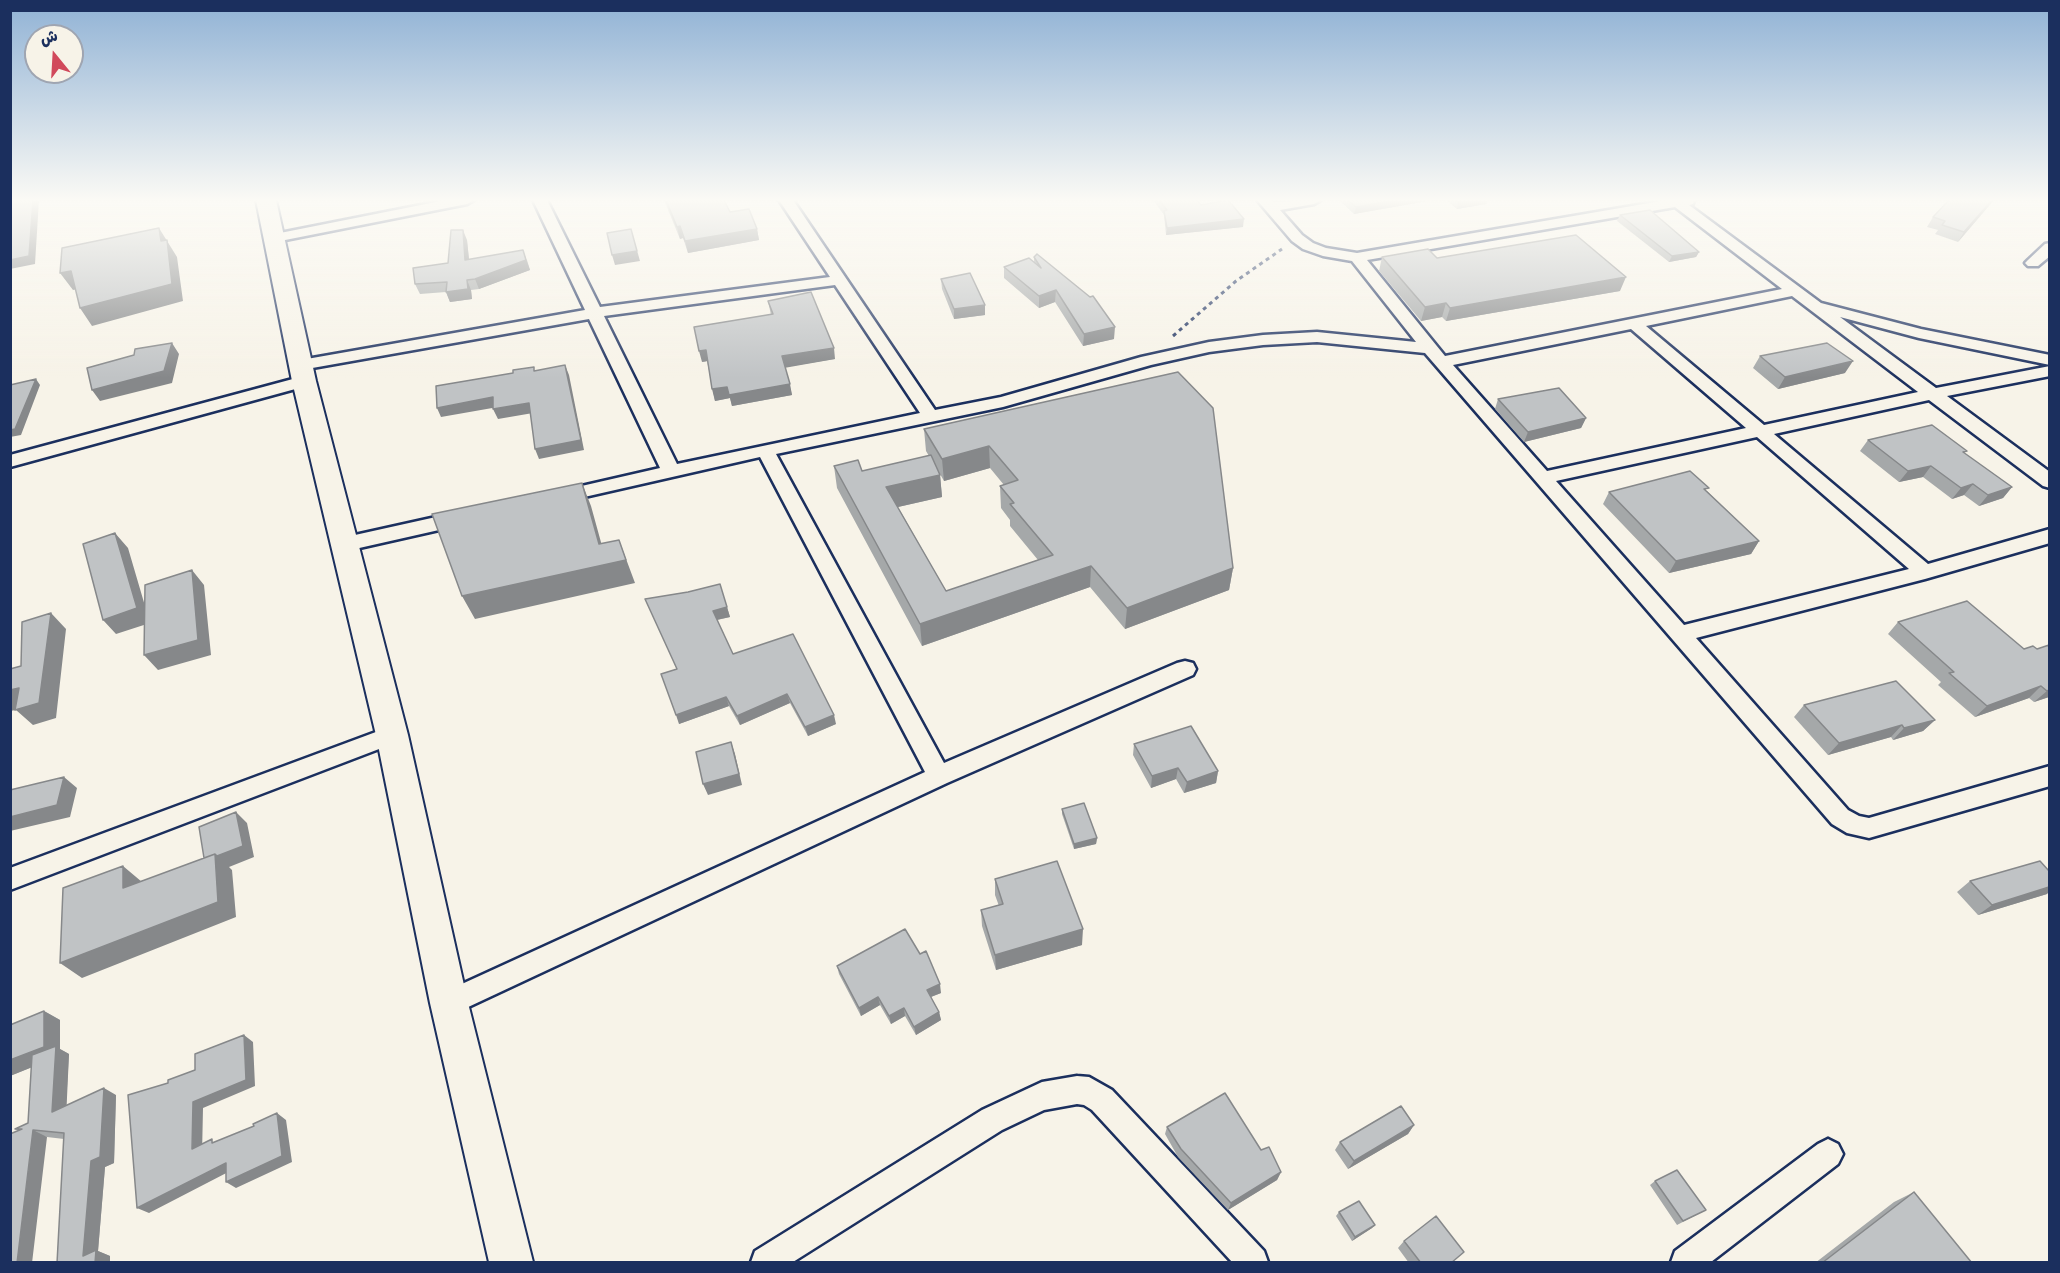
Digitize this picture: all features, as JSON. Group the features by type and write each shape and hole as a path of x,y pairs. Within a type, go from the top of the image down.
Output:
{"main road":[{"path":"279,259 303,373 392,735 449,1003 511,1263"}],"street":[{"path":"568,259 671,471"},
{"path":"826,259 932,418"},
{"path":"1359,259 1436,356 1832,809 1855,826 1869,828 2049,776"},
{"path":"1755,259 2049,482"},
{"path":"2033,263 2037,259"},
{"path":"10,460 303,373 594,313 839,279"},
{"path":"544,500 765,450 932,418 1056,388 1147,361 1209,347 1290,338 1349,339 1436,356 1635,324 1794,291"},
{"path":"1813,304 1919,333 2049,360"},
{"path":"1635,324 1758,432 1924,572"},
{"path":"1542,478 2049,371"},
{"path":"765,450 939,776"},
{"path":"346,544 486,513"},
{"path":"1681,634 1924,572 2049,536"},
{"path":"449,1003 939,776 1185,669"},
{"path":"10,879 392,735"},
{"path":"766,1263 992,1120 1042,1096 1077,1090 1089,1091 1102,1100 1253,1263"},
{"path":"1686,1263 1828,1154"}],"path":[{"path":"1147,361 1183,326 1236,281 1267,259"}],"building":[{"path":"61,259 169,259 172,284 80,308 71,271 60,273"},
{"path":"448,259 526,260 467,280 468,289 446,292 447,282 415,284 413,268 448,263"},
{"path":"1031,259 1041,268 1036,259 1044,259 1090,297 1093,296 1115,327 1084,334 1056,290 1039,296 1004,267"},
{"path":"1384,259 1605,259 1626,277 1450,308 1446,303 1425,307"},
{"path":"970,273 985,305 954,309 941,279"},
{"path":"811,292 834,348 782,356 790,384 729,395 727,387 712,389 706,350 699,351 694,327 773,314 768,301"},
{"path":"172,343 164,371 92,390 87,368 134,355 135,349"},
{"path":"1827,343 1853,361 1785,377 1760,356"},
{"path":"565,365 581,440 535,449 529,403 493,409 493,397 437,408 436,386 513,373 513,370 534,367 534,371"},
{"path":"1178,372 1213,408 1233,568 1127,608 1091,566 920,624 834,466 858,460 862,471 931,455 940,475 886,487 946,591 1053,555 1010,504 1014,503 1000,486 1018,480 989,446 942,459 924,429"},
{"path":"36,379 15,429 10,430 10,385"},
{"path":"1559,388 1586,418 1528,432 1498,399"},
{"path":"1932,425 1967,451 1963,452 2012,487 1988,495 1973,484 1961,488 1931,466 1908,471 1868,440"},
{"path":"1690,471 1709,488 1704,489 1759,541 1676,561 1609,492"},
{"path":"582,483 599,544 619,540 626,560 462,596 432,514"},
{"path":"115,533 137,608 103,620 83,544"},
{"path":"192,570 198,640 144,655 145,585"},
{"path":"720,584 727,607 713,611 733,654 793,634 834,715 805,727 787,694 737,716 726,697 676,715 661,674 677,669 645,599"},
{"path":"1967,601 2024,649 2033,646 2037,649 2049,645 2049,690 2041,686 1987,706 1949,673 1954,672 1898,622"},
{"path":"51,613 39,703 15,710 19,688 10,690 10,669 21,666 22,622"},
{"path":"1896,681 1935,720 1904,728 1902,725 1839,743 1804,705"},
{"path":"1191,726 1218,771 1187,782 1178,768 1152,776 1134,744"},
{"path":"731,742 739,774 703,784 696,752"},
{"path":"64,777 57,805 10,817 10,790"},
{"path":"1084,803 1097,838 1074,844 1062,809"},
{"path":"236,812 243,846 217,856 215,854 204,858 199,827"},
{"path":"215,854 218,902 60,963 63,888 123,866 123,888"},
{"path":"1057,861 1083,929 995,955 981,910 1003,904 995,879"},
{"path":"2040,861 2049,871 2049,887 1992,905 1970,881"},
{"path":"905,929 920,954 926,951 940,984 927,990 939,1012 914,1027 904,1008 889,1016 878,997 859,1008 837,966"},
{"path":"44,1011 44,1047 10,1060 10,1025"},
{"path":"244,1035 246,1080 193,1102 192,1149 212,1139 212,1143 254,1126 253,1124 277,1113 282,1156 226,1182 226,1163 137,1208 128,1095 168,1083 168,1080 195,1070 195,1054"},
{"path":"56,1046 52,1112 104,1088 100,1157 91,1161 83,1256 96,1250 95,1263 57,1263 64,1133 33,1130 17,1263 10,1263 10,1134 22,1129 15,1129 28,1123 32,1055"},
{"path":"1225,1093 1261,1150 1269,1147 1281,1172 1231,1203 1181,1149 1167,1127"},
{"path":"1401,1106 1414,1125 1354,1161 1340,1142"},
{"path":"1677,1170 1706,1210 1683,1221 1655,1181"},
{"path":"1914,1192 1972,1263 1822,1263"},
{"path":"1359,1201 1375,1225 1355,1237 1339,1212"},
{"path":"1436,1216 1464,1252 1451,1263 1421,1263 1404,1241"}]}
